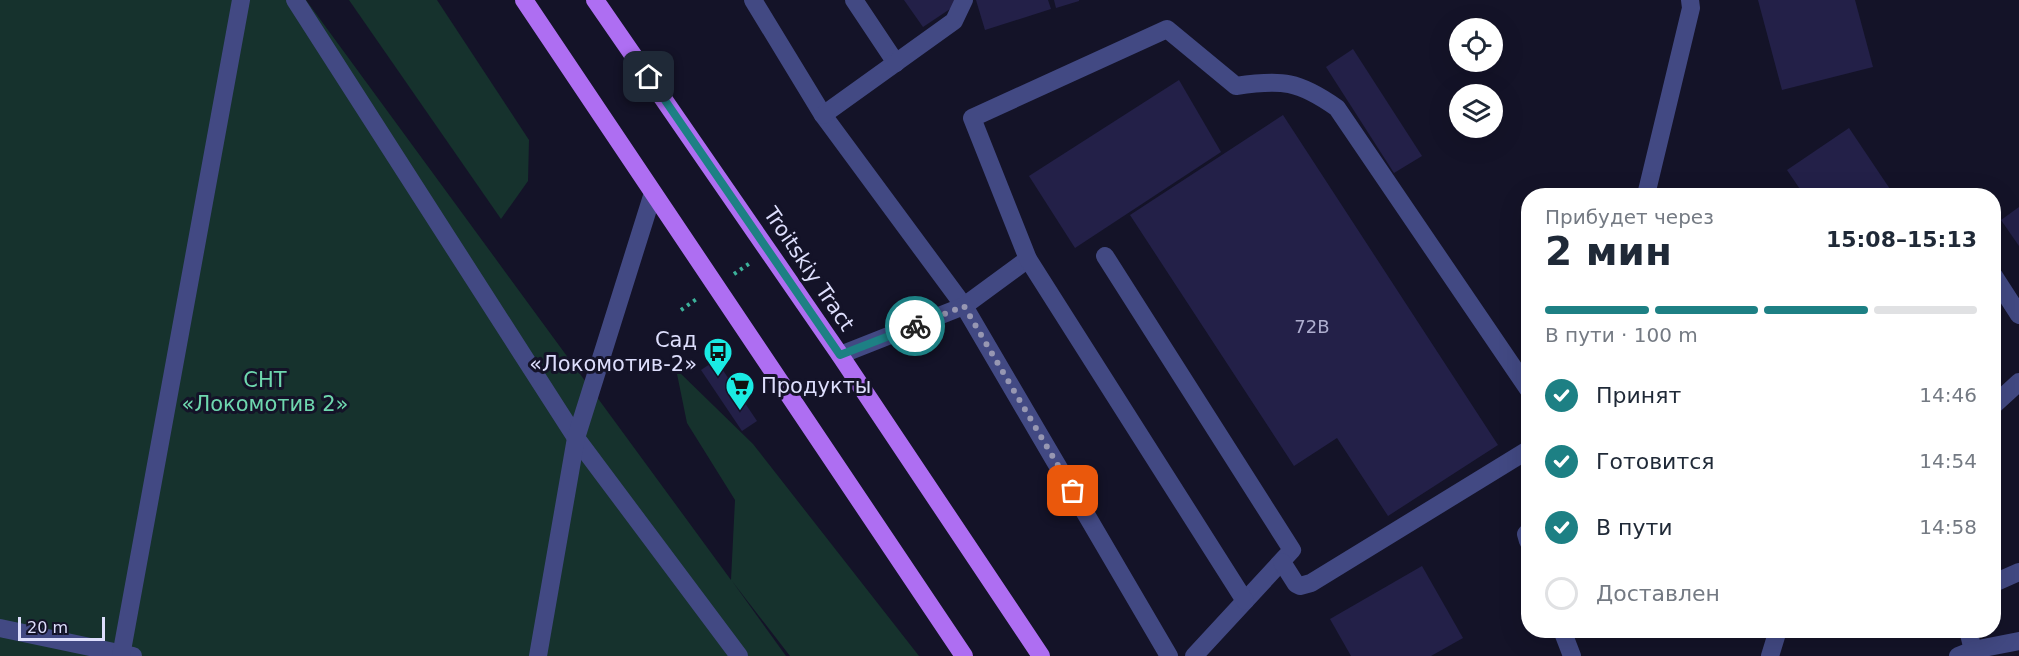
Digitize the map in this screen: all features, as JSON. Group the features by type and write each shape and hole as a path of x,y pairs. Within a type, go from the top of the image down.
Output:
{"main road":[{"path":"524,0 964,656"},
{"name":"Troitskiy Tract","path":"595,0 840,355 1041,656"}],"lane":[{"path":"0,628 125,655 241,0"},
{"path":"296,0 576,438 739,656"},
{"path":"753,0 823,116 964,306 1169,656"},
{"path":"854,0 896,63"},
{"path":"823,116 954,21 964,0"},
{"path":"1648,188 1691,8 1690,0"},
{"path":"1245,601 1028,259 972,118 1167,29 1236,86 1262,82 1295,84 1318,95 1337,108 1521,379"},
{"path":"538,656 576,438 653,193"},
{"path":"1105,256 1292,550 1194,656"},
{"path":"840,355 964,306 1028,259"},
{"path":"2001,287 2019,315"},
{"path":"2001,399 2019,382"},
{"path":"1282,562 1296,584 1300,586 1311,584 1521,454"},
{"path":"2001,580 2019,572"},
{"path":"1565,638 1572,656"},
{"path":"1770,656 1776,638"},
{"path":"1967,638 1965,653 2019,641"}],"path":[{"path":"681,310 796,232"}],"green space":[{"name":"СНТ «Локомотив 2»","path":"0,0 306,0 731,580 735,500 687,423 676,369 753,444 919,656 790,656 732,581 786,656 0,656"},
{"path":"349,0 437,0 529,140 528,181 501,219"}],"building":[{"path":"904,0 957,0 959,3 923,27"},
{"path":"976,0 1048,0 1051,9 985,30"},
{"path":"1054,0 1079,0 1079,1 1056,8"},
{"path":"1758,0 1855,0 1873,67 1782,90"},
{"path":"1353,49 1422,156 1394,173 1326,67"},
{"path":"1179,80 1221,152 1075,248 1029,176"},
{"path":"1283,115 1498,445 1388,516 1337,438 1294,466 1130,215"},
{"path":"1849,128 1889,188 1799,188 1787,170"},
{"path":"2019,207 2019,246 2001,220"},
{"path":"716,360 757,421 742,431 701,370"},
{"path":"1422,566 1463,638 1431,656 1351,656 1330,619"}],"way so far":[{"path":"915,326 964,306 1073,491"}],"place":[{"name":"Сад «Локомотив-2»","path":"718,378"},
{"name":"Продукты","path":"740,412"}],"route":[{"path":"649,77 840,355 915,326"}]}
